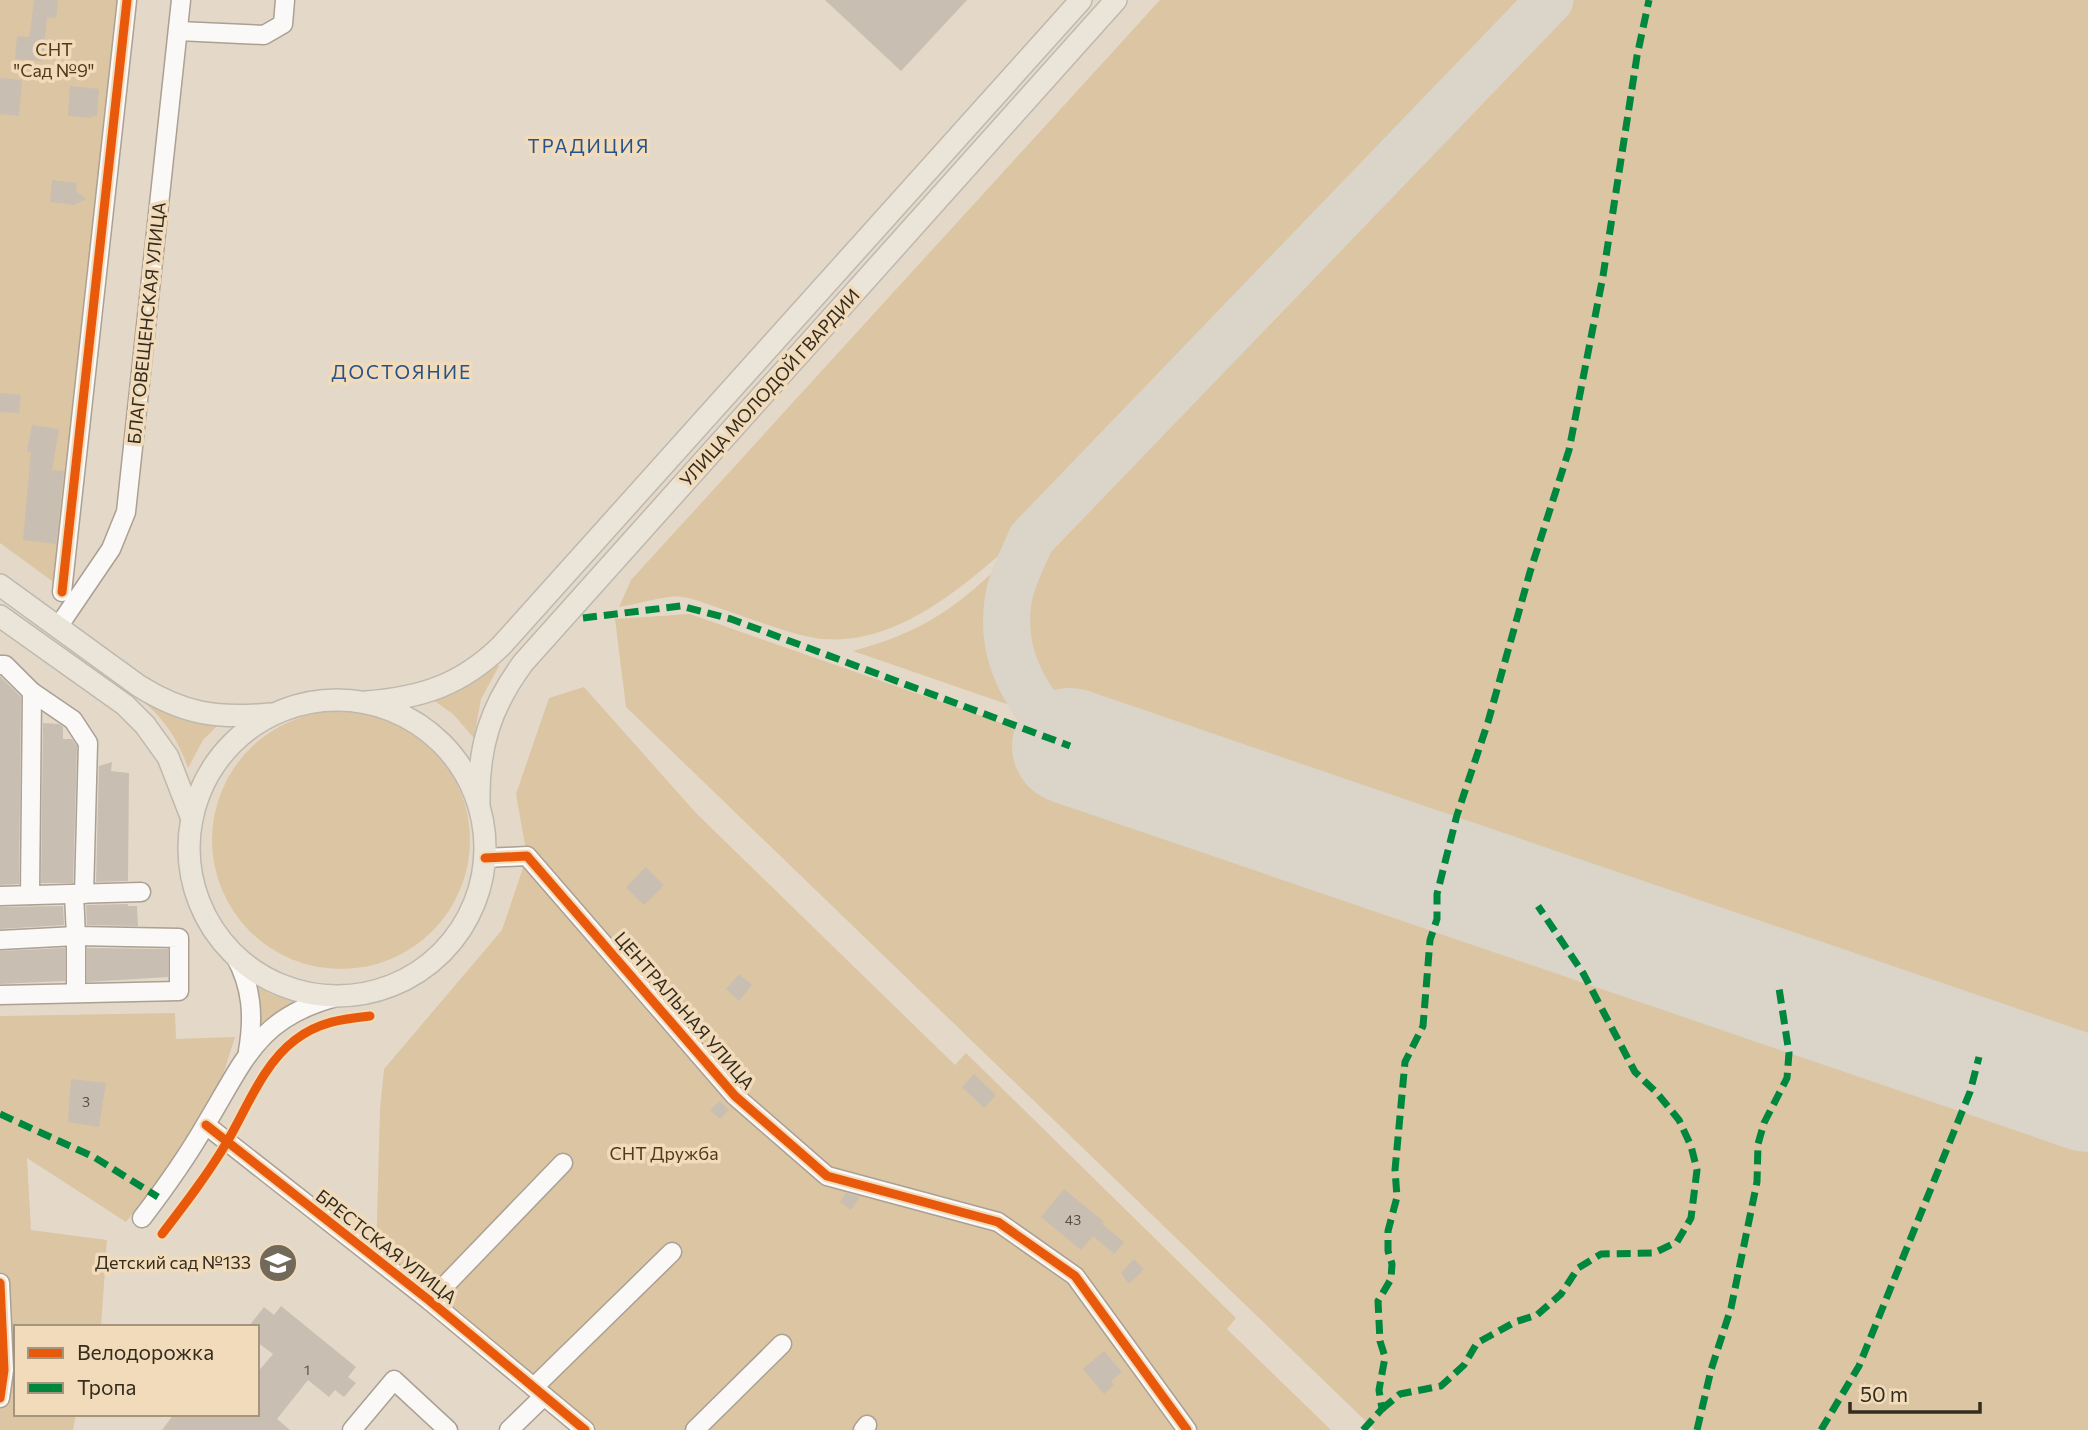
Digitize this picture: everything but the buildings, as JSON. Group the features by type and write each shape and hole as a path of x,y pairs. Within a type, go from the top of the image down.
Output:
{"main road":[{"name":"УЛИЦА МОЛОДОЙ ГВАРДИИ","path":"366,702 402,698 450,683 475,669 501,646 1081,0"},
{"name":"УЛИЦА МОЛОДОЙ ГВАРДИИ","path":"479,803 480,772 491,717 498,701 523,663 1116,0"},
{"path":"0,584 139,686 176,706 220,715 247,716 275,713 311,702 348,700 366,702 401,714 433,734 458,761 479,803 485,858 483,877 471,912 438,957 416,974 373,992 336,997 309,993 265,978 235,956 211,927 196,893 189,856 192,819 200,792 218,760 243,733 275,713"},
{"path":"0,616 125,705 145,724 168,757 192,819"}],"street":[{"path":"62,592 127,0"},
{"name":"БЛАГОВЕЩЕНСКАЯ УЛИЦА","path":"58,627 111,549 126,512 181,0"},
{"path":"178,30 264,35 283,24 285,0"},
{"path":"0,665 5,665 32,692 73,720 88,743 76,936 76,993"},
{"path":"30,895 32,692"},
{"name":"ЦЕНТРАЛЬНАЯ УЛИЦА","path":"485,858 527,856 735,1096 827,1176 998,1222 1075,1276 1187,1430"},
{"path":"0,896 141,892"},
{"path":"0,940 76,936 178,938 179,991 0,995"},
{"path":"235,956 246,978 250,995 251,1030 248,1052"},
{"path":"142,1218 206,1125 248,1052 262,1036 293,1013 336,997"},
{"name":"БРЕСТСКАЯ УЛИЦА","path":"206,1125 430,1301 585,1430"},
{"path":"430,1301 563,1163"},
{"path":"509,1430 539,1392 673,1252"},
{"path":"0,1283 4,1370 0,1398"},
{"path":"695,1430 782,1344"},
{"path":"352,1430 394,1380 448,1430"}],"green space":[{"name":"СНТ \"Сад №9\"","path":"0,0 125,0 59,586 0,543"},
{"path":"1160,0 1519,0 1028,529 981,571 927,610 898,625 868,635 837,640 793,633 676,596 619,607 631,580"},
{"path":"1570,0 2088,0 2088,1076 1095,735 1051,713 1029,687 1017,654 1013,619 1019,584 1026,567 1042,546"},
{"path":"1008,558 997,600 995,643 1004,677 1024,710 853,651 878,644 937,616 972,591"},
{"path":"690,614 2088,1103 2088,1430 1375,1430 626,707 615,619"},
{"path":"494,662 499,666 481,699 474,738 453,714 426,695"},
{"name":"СНТ Дружба","path":"584,687 696,813 955,1065 966,1053 1236,1318 1227,1329 1331,1430 573,1430 376,1256 380,1109 384,1069 502,930 527,856 516,794 549,698"},
{"path":"149,697 224,719 203,740 188,768 171,733 145,703"},
{"path":"341,711 390,721 412,733 432,749 448,769 460,791 470,840 460,889 448,911 432,931 412,947 390,959 341,969 292,959 270,947 250,931 234,911 222,889 212,840 222,791 234,769 250,749 270,733 292,721"},
{"path":"256,986 273,995 293,1002 259,1024"},
{"path":"175,1013 176,1039 235,1037 221,1081 168,1168 126,1222 27,1158 31,1230 107,1240 101,1325 14,1325 14,1416 76,1416 73,1430 0,1430 0,1016"}],"taxiway":[{"path":"1070,746 1031,698 1013,662 1008,643 1008,601 1014,577 1031,539 1550,0"}],"runway":[{"path":"1070,746 2088,1094"}],"marked path":[{"path":"1363,1430 1382,1409 1379,1390 1385,1357 1380,1341 1378,1301 1391,1279 1388,1231 1397,1197 1395,1170 1405,1062 1423,1026 1430,940 1437,919 1437,894 1457,815 1488,722 1530,572 1569,450 1603,276 1637,56 1649,0"},
{"path":"583,618 681,606 731,619 1070,746"},
{"path":"1382,1409 1400,1394 1441,1386 1464,1365 1477,1343 1515,1322 1537,1315 1561,1294 1578,1268 1601,1254 1654,1253 1677,1242 1691,1218 1697,1170 1691,1146 1679,1120 1635,1072 1583,973 1538,906"},
{"path":"1697,1430 1711,1370 1731,1308 1757,1182 1758,1144 1764,1123 1787,1078 1789,1053 1779,988"},
{"path":"1821,1430 1859,1366 1970,1092 1979,1057"},
{"path":"0,1114 94,1157 158,1197"}],"cycle path":[{"path":"62,592 127,0"},
{"path":"485,858 527,856 735,1096 827,1176 998,1222 1075,1276 1187,1430"},
{"path":"162,1234 212,1166 256,1087 284,1050 295,1040 321,1025 370,1016"},
{"path":"206,1125 430,1301 585,1430"},
{"path":"0,1283 4,1370 0,1398"}],"place":[{"name":"Детский сад №133","path":"278,1263"}],"district":[{"name":"ТРАДИЦИЯ","path":"589,146"},
{"name":"ДОСТОЯНИЕ","path":"402,372"}]}
